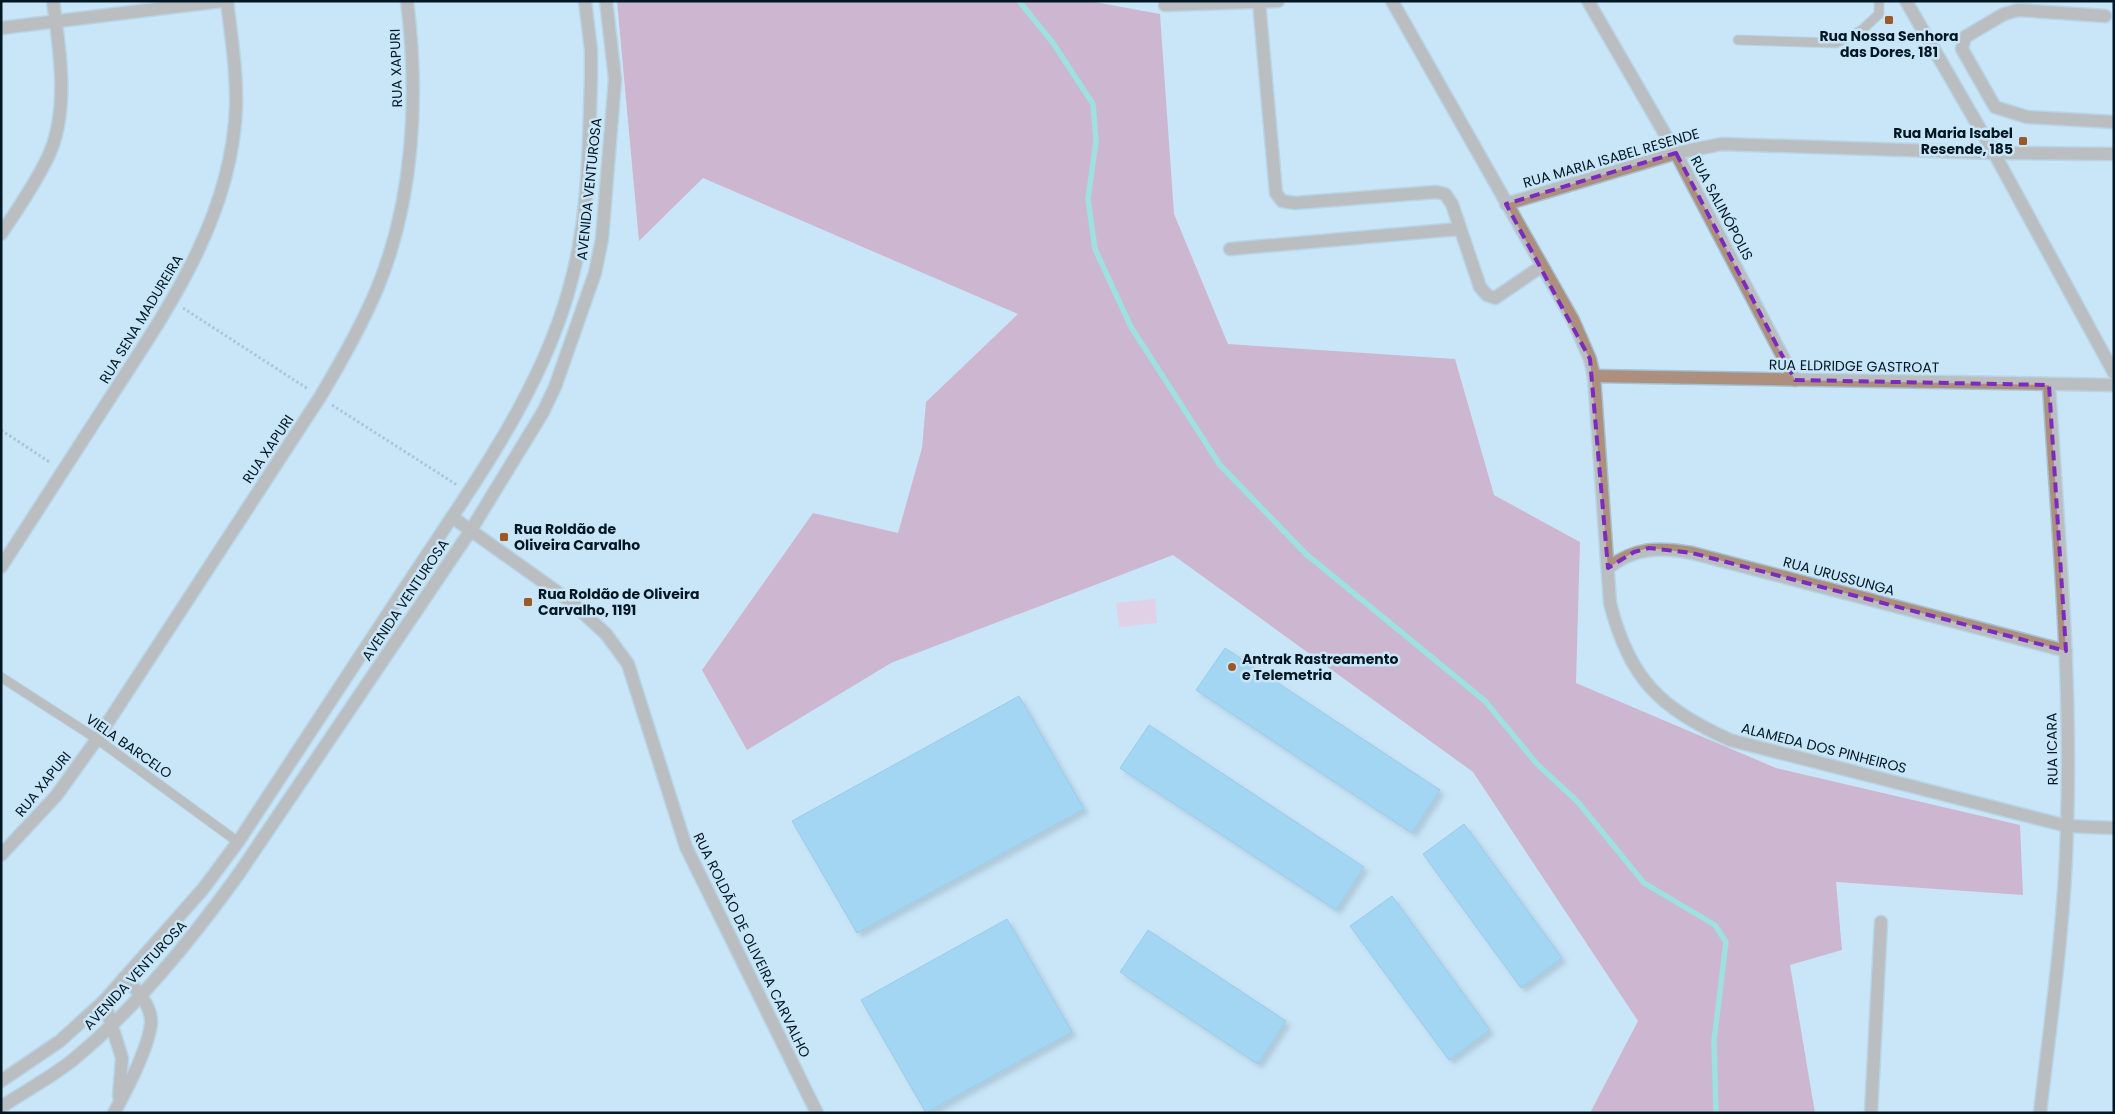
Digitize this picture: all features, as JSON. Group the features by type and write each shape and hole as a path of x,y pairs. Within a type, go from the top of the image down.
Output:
{"street":[{"path":"1,234 48,158 57,128 61,98 53,1"},
{"path":"1,28 56,23 222,1"},
{"name":"RUA SENA MADUREIRA","path":"1,567 166,311 197,255 218,201 229,154 236,108 235,66 227,1"},
{"name":"RUA XAPURI","path":"1,855 56,796 97,739 320,397 351,344 377,288 396,231 408,163 414,98 412,37 407,1"},
{"name":"AVENIDA VENTUROSA","path":"1,1081 60,1041 104,1001 203,889 238,842 452,517 537,376 549,349 573,276 583,212 590,105 591,50 585,1"},
{"name":"AVENIDA VENTUROSA","path":"1,1107 73,1060 112,1024 175,958 238,875 471,530 547,404 570,350 595,273 602,239 614,101 613,50 606,1"},
{"path":"1165,5 1278,1"},
{"name":"ALAMEDA DOS PINHEIROS","path":"1392,1 1582,338 1590,358 1594,376 1610,603 1627,656 1644,680 1669,706 1694,724 1730,740 1766,751 1902,783 2067,826 2114,828"},
{"name":"RUA SALINÓPOLIS","path":"1588,1 1676,153 1795,380"},
{"path":"1906,1 1994,153 2114,373"},
{"path":"1259,2 1276,193 1282,201 1295,203 1436,192 1445,194 1452,204 1480,287 1487,295 1495,298 1542,266"},
{"path":"2105,16 2011,11 1965,37 1962,49 1995,107 2027,117 2114,122"},
{"name":"RUA MARIA ISABEL RESENDE","path":"1506,204 1676,153 1722,144 1751,143 1994,153 2114,154"},
{"path":"1230,249 1459,229"},
{"name":"RUA ELDRIDGE GASTROAT","path":"1594,376 2114,385"},
{"name":"RUA ICARA","path":"2040,1113 2062,924 2067,826 2066,651 2049,385"},
{"name":"RUA ROLDÃO DE OLIVEIRA CARVALHO","path":"452,517 570,602 606,634 628,664 686,847 817,1113"},
{"name":"RUA URUSSUNGA","path":"1608,568 1634,552 1649,548 1663,548 1692,553 2066,651"},
{"path":"1871,1113 1881,922"},
{"path":"116,1109 145,1046 152,1022 141,993 124,978"},
{"path":"104,1001 122,1058 116,1109"}],"lane":[{"path":"1738,40 1836,43 1862,30 1880,14 1879,1"},
{"name":"VIELA BARCELO","path":"1,677 97,739 238,842"}],"path":[{"path":"1,430 63,471"}],"highlighted area":[{"path":"1676,153 1795,380 2049,385 2066,651 1692,553 1649,548 1634,552 1608,568 1590,359 1506,204"}],"shaded area":[{"path":"617,1 1089,1 1160,14 1174,214 1228,344 1455,359 1494,495 1580,542 1576,683 1776,768 2020,825 2023,895 1836,882 1842,950 1790,965 1815,1113 1590,1113 1638,1021 1473,772 1173,555 891,663 747,750 702,670 813,513 898,533 922,448 926,402 1018,314 703,178 639,241"},
{"path":"1155,599 1157,623 1119,627 1116,603"}],"building":[{"path":"1225,648 1440,790 1412,833 1196,690"},
{"path":"1019,696 1084,809 857,933 792,821"},
{"path":"1149,725 1364,867 1336,910 1120,768"},
{"path":"1464,824 1562,958 1521,988 1423,854"},
{"path":"1392,896 1490,1030 1449,1060 1350,926"},
{"path":"1007,919 1072,1032 926,1113 861,1000"},
{"path":"1148,930 1286,1021 1258,1064 1120,972"}],"waterway":[{"path":"1019,1 1053,43 1093,104 1096,141 1088,199 1095,249 1131,327 1220,465 1306,554 1485,701 1537,764 1577,801 1644,883 1715,925 1726,942 1714,1041 1716,1113"}],"place":[{"name":"Rua Nossa Senhora das Dores, 181","path":"1889,20"},
{"name":"Rua Maria Isabel Resende, 185","path":"2023,141"},
{"name":"Rua Roldão de Oliveira Carvalho","path":"504,537"},
{"name":"Rua Roldão de Oliveira Carvalho, 1191","path":"528,602"},
{"name":"Antrak Rastreamento e Telemetria","path":"1232,667"}]}
